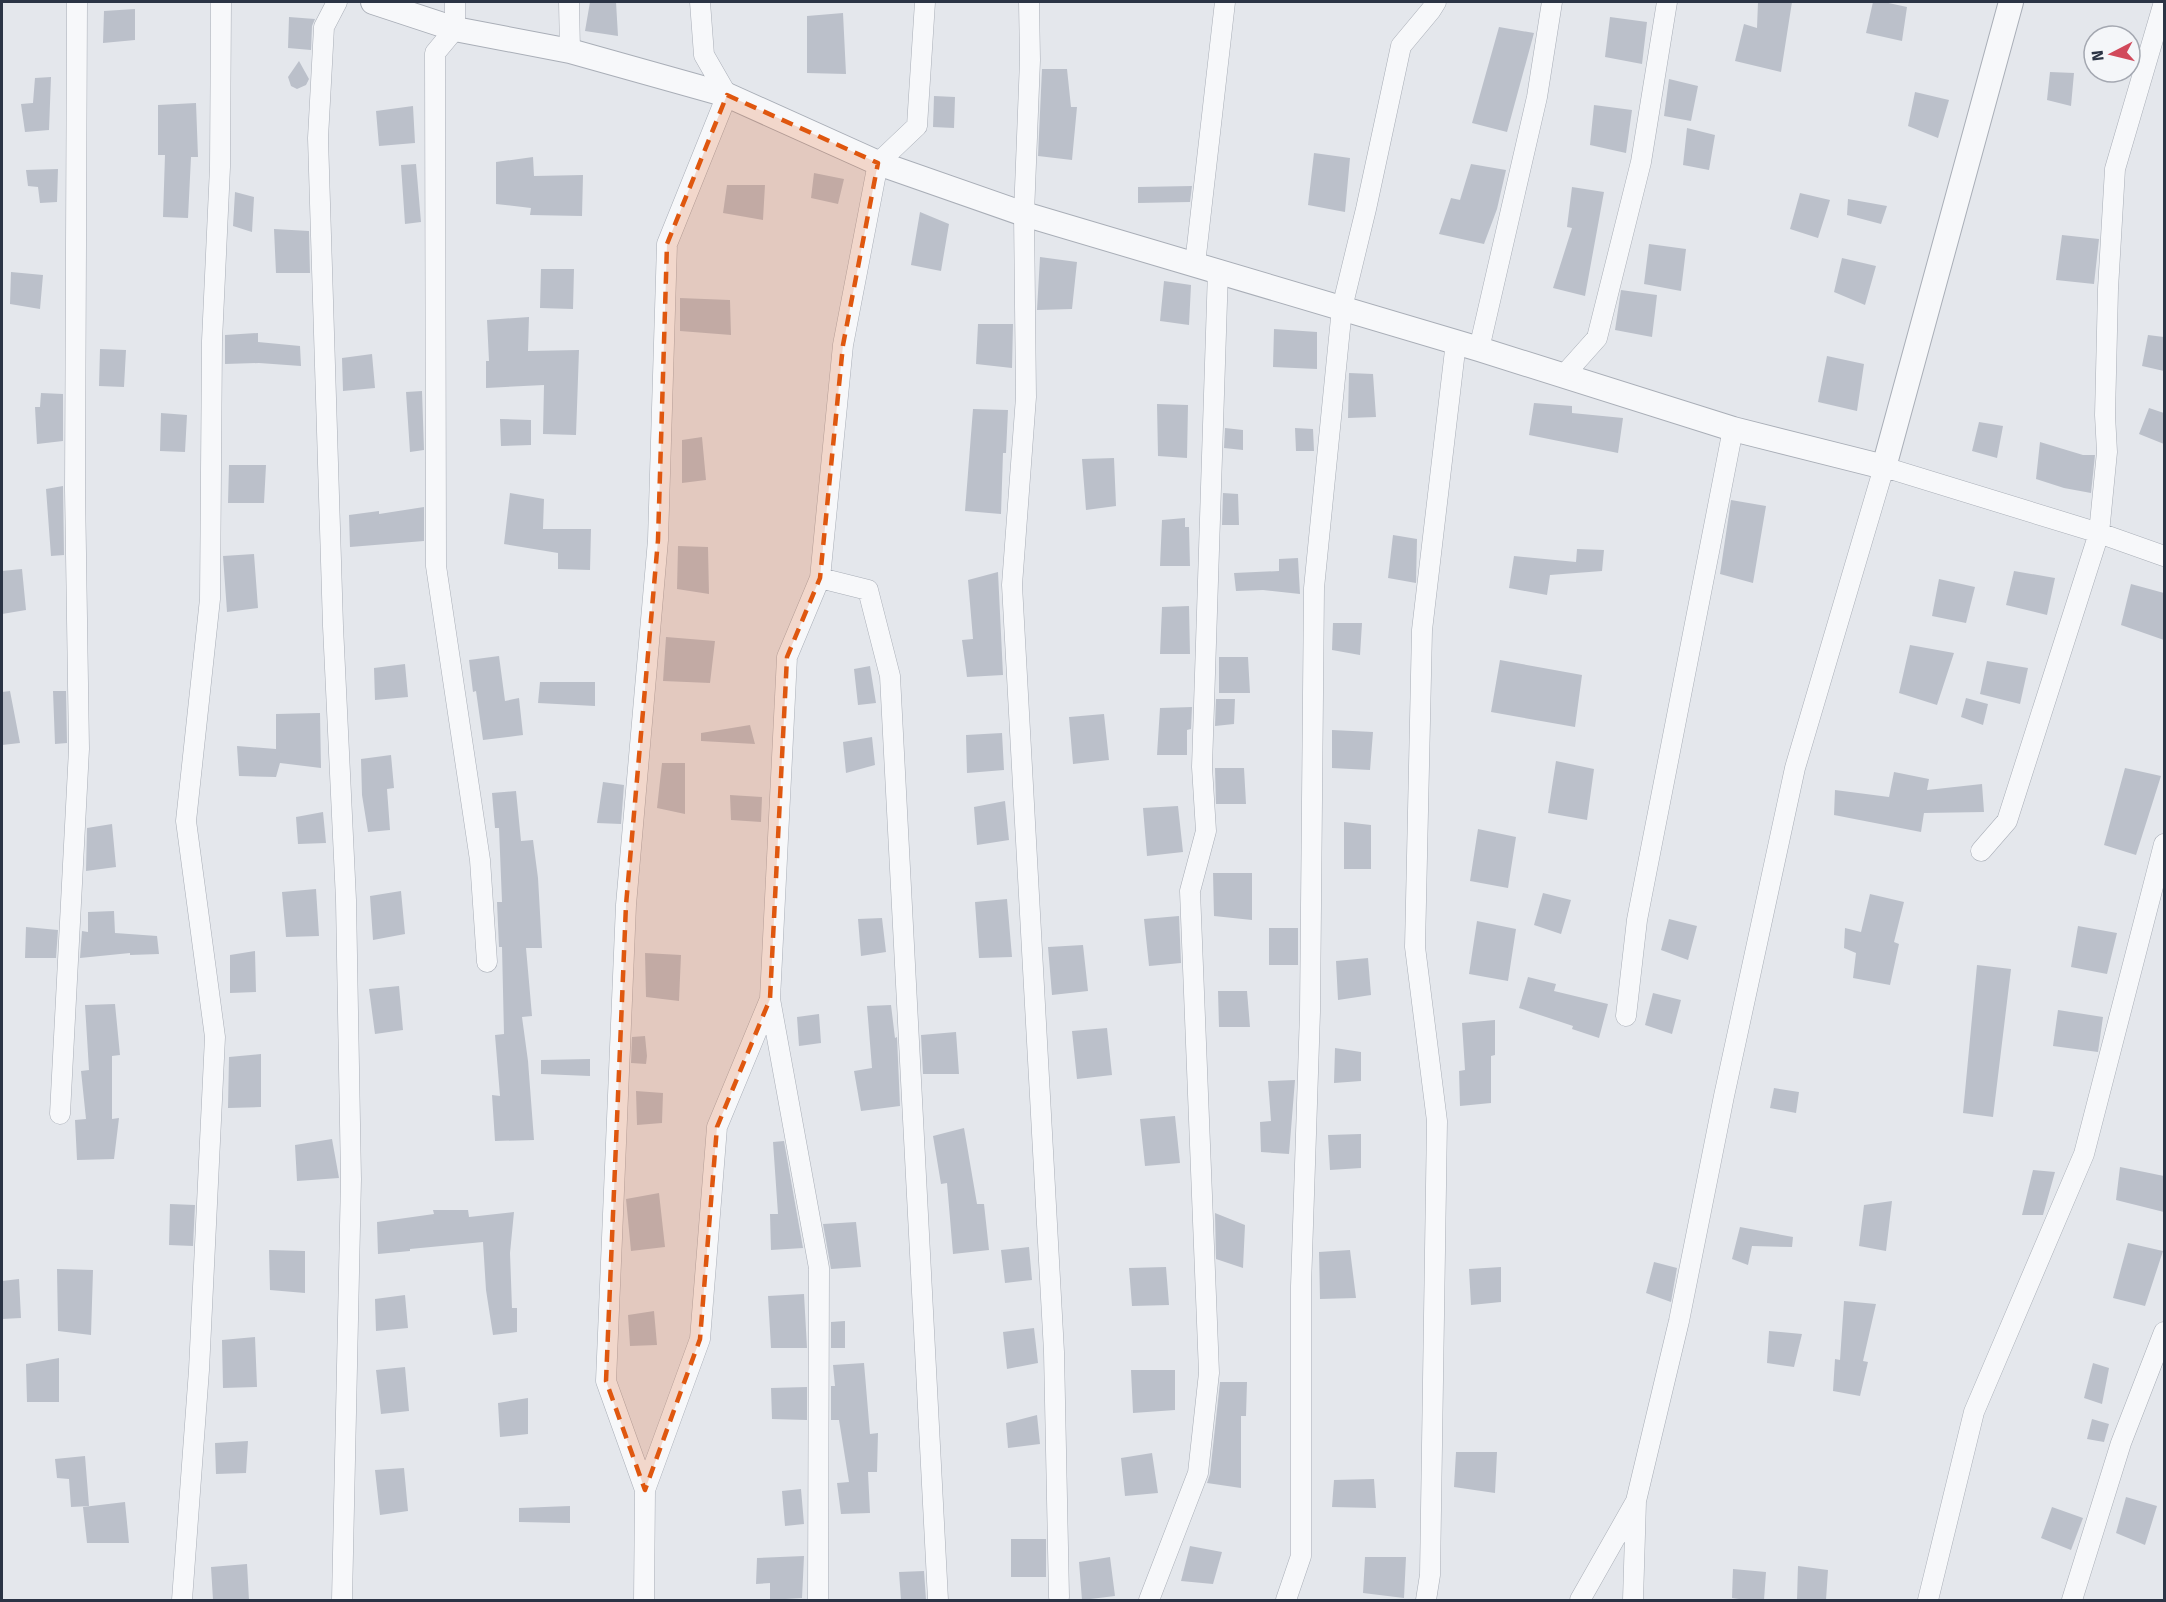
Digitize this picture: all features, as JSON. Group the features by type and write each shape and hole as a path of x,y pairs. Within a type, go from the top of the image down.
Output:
{"street":[{"path":"60,1114 80,748 75,489 77,2"},
{"path":"182,1600 199,1370 215,1037 186,821 210,599 212,341 220,167 221,2"},
{"path":"337,2 324,27 318,138 332,615 346,900 351,1191 342,1600"},
{"path":"373,2 455,29 570,51 727,95 878,163 1024,214 1456,342 1733,429 1884,467 2098,533 2164,556"},
{"path":"455,2 455,29 435,53 436,566 480,860 487,962"},
{"path":"569,2 570,51"},
{"path":"700,2 704,55 727,95"},
{"path":"818,1600 819,1268 770,999 787,657 820,578 843,345 878,163 916,126 925,2"},
{"path":"1029,2 1024,214 1026,397 1012,585 1054,1352 1059,1597"},
{"path":"1195,264 1225,2"},
{"path":"1286,1600 1301,1556 1301,1286 1310,1012 1314,588 1341,308 1366,209 1401,46 1436,2"},
{"path":"1479,349 1538,97 1552,2"},
{"path":"1564,375 1597,338 1641,162 1667,2"},
{"path":"1633,1600 1636,1501 1679,1321 1724,1096 1795,768 1884,467 2011,2"},
{"path":"1981,851 2007,821 2098,533 2107,452 2104,415 2115,169 2164,2"},
{"path":"645,1490 606,1381 626,905 658,540 667,244 727,95"},
{"path":"1149,1600 1198,1473 1209,1373 1190,891 1206,831 1202,767 1218,270"},
{"path":"1426,1600 1430,1563 1437,1121 1415,947 1421,642 1456,342"},
{"path":"1626,1016 1637,920 1733,429"},
{"path":"820,578 868,590 890,676 938,1600"},
{"path":"1928,1600 1974,1412 2084,1154 2164,844"},
{"path":"644,1600 645,1490 700,1340 717,1127 770,999"},
{"path":"2072,1600 2121,1443 2164,1332"},
{"path":"1580,1600 1636,1501"}],"highlighted area":[{"path":"727,95 878,163 843,345 820,578 787,657 770,999 717,1127 700,1339 645,1490 606,1381 626,905 658,540 667,244"}],"building":[{"path":"590,2 616,2 618,36 585,31"},
{"path":"1758,2 1792,2 1781,72 1735,61 1744,24 1757,28"},
{"path":"1873,2 1907,7 1902,41 1866,33"},
{"path":"135,9 135,40 103,43 104,11"},
{"path":"843,13 846,74 807,73 807,16"},
{"path":"289,17 315,19 312,26 311,50 288,48"},
{"path":"1610,17 1647,22 1642,64 1605,57"},
{"path":"1499,27 1534,33 1507,132 1472,123"},
{"path":"299,61 309,79 306,85 297,89 291,86 288,77"},
{"path":"1042,69 1067,69 1071,107 1077,107 1072,160 1038,156"},
{"path":"2050,72 2074,73 2071,106 2047,100"},
{"path":"51,77 49,130 25,132 21,104 33,103 35,78"},
{"path":"1669,79 1698,86 1691,121 1664,116"},
{"path":"1915,92 1949,100 1938,138 1908,126"},
{"path":"934,96 955,97 954,128 933,127"},
{"path":"196,103 198,157 191,157 188,218 163,217 165,155 158,155 158,105"},
{"path":"1594,105 1632,110 1626,153 1590,145"},
{"path":"413,106 415,143 379,146 376,111"},
{"path":"1687,128 1715,135 1709,170 1683,165"},
{"path":"1314,153 1350,158 1345,212 1308,205"},
{"path":"533,157 534,176 583,175 582,216 530,215 531,208 496,204 496,162"},
{"path":"416,164 421,222 405,224 401,165"},
{"path":"1471,164 1506,170 1497,209 1484,244 1439,234 1451,198 1460,200"},
{"path":"58,169 57,202 40,203 38,187 28,186 26,170"},
{"path":"814,173 844,179 838,204 811,198"},
{"path":"727,185 765,185 763,220 723,213"},
{"path":"1192,186 1190,202 1138,203 1138,187"},
{"path":"1572,187 1604,192 1585,296 1553,288 1572,228 1567,227"},
{"path":"235,192 254,197 252,232 233,226"},
{"path":"1800,193 1830,200 1818,238 1790,229"},
{"path":"1848,199 1887,206 1881,224 1847,215"},
{"path":"920,212 949,224 941,271 911,265"},
{"path":"274,229 309,231 310,273 276,273"},
{"path":"2062,235 2099,239 2094,284 2056,280"},
{"path":"1649,244 1686,249 1681,291 1644,284"},
{"path":"1040,257 1077,262 1072,309 1037,310"},
{"path":"1842,258 1876,266 1865,305 1834,292"},
{"path":"541,269 574,269 573,309 540,308"},
{"path":"11,272 43,275 40,309 10,304"},
{"path":"1164,281 1191,285 1189,325 1160,321"},
{"path":"1621,290 1657,295 1652,337 1615,330"},
{"path":"680,298 730,300 731,335 680,331"},
{"path":"529,317 528,351 579,350 576,435 543,434 544,385 486,388 486,361 489,361 487,320"},
{"path":"978,324 1013,324 1012,368 976,364"},
{"path":"1274,329 1317,332 1317,369 1273,367"},
{"path":"258,333 258,342 300,346 301,366 259,363 225,364 225,335"},
{"path":"2148,335 2164,337 2164,371 2142,366"},
{"path":"100,349 126,350 124,387 99,386"},
{"path":"372,354 375,388 343,391 342,358"},
{"path":"1827,356 1864,364 1857,411 1818,402"},
{"path":"1349,373 1373,374 1376,417 1348,418"},
{"path":"422,391 424,450 410,452 406,392"},
{"path":"41,393 63,394 63,441 37,444 35,407 40,407"},
{"path":"1534,403 1572,406 1572,413 1623,418 1618,453 1529,435"},
{"path":"1157,404 1188,405 1187,458 1158,456"},
{"path":"2149,408 2164,413 2164,444 2139,434"},
{"path":"973,409 1008,410 1006,453 1003,453 1001,514 965,511"},
{"path":"161,413 187,415 185,452 160,451"},
{"path":"500,419 531,420 531,445 501,446"},
{"path":"1979,422 2003,426 1997,458 1972,451"},
{"path":"1225,428 1243,430 1243,450 1224,448"},
{"path":"1295,428 1313,429 1314,451 1296,451"},
{"path":"702,437 706,480 682,483 682,440"},
{"path":"2040,442 2083,455 2095,455 2091,493 2064,488 2036,479"},
{"path":"1114,458 1116,506 1086,510 1082,459"},
{"path":"229,465 266,465 264,503 228,503"},
{"path":"63,486 64,555 51,556 46,489"},
{"path":"510,493 544,499 543,529 591,529 590,570 558,569 558,553 504,544"},
{"path":"1223,493 1238,494 1239,525 1222,525"},
{"path":"1731,500 1766,506 1753,583 1720,574"},
{"path":"424,507 424,541 350,547 349,515 379,511 379,514"},
{"path":"1185,518 1185,527 1189,527 1190,566 1160,566 1162,520"},
{"path":"1393,535 1417,539 1416,583 1388,578"},
{"path":"678,546 708,547 709,594 677,589"},
{"path":"1577,549 1604,550 1602,571 1550,575 1547,595 1509,588 1514,556 1576,562"},
{"path":"254,554 258,608 227,612 223,556"},
{"path":"1298,558 1300,594 1263,590 1236,591 1234,573 1279,571 1279,559"},
{"path":"22,569 26,610 2,614 2,571"},
{"path":"2014,571 2055,578 2047,615 2006,605"},
{"path":"998,572 1003,675 967,677 962,640 973,639 968,580"},
{"path":"1939,579 1975,587 1966,623 1932,616"},
{"path":"2131,584 2164,593 2164,640 2121,625"},
{"path":"1189,606 1190,654 1160,654 1162,607"},
{"path":"1333,623 1362,623 1360,655 1332,650"},
{"path":"666,637 715,641 710,683 663,681"},
{"path":"1910,645 1954,653 1937,705 1899,693"},
{"path":"499,656 505,701 519,698 523,735 483,740 469,660"},
{"path":"1219,657 1248,657 1250,693 1219,693"},
{"path":"1500,660 1582,675 1575,727 1491,712"},
{"path":"1987,661 2028,668 2020,704 1980,694"},
{"path":"405,664 408,697 375,700 374,668"},
{"path":"870,666 876,703 858,705 854,669"},
{"path":"540,682 595,682 595,706 538,703"},
{"path":"10,691 20,743 2,745 2,692"},
{"path":"53,691 66,691 67,743 55,744"},
{"path":"1966,698 1988,704 1983,725 1961,717"},
{"path":"1216,699 1235,699 1234,724 1215,726"},
{"path":"1192,707 1191,729 1187,730 1187,755 1157,755 1160,708"},
{"path":"320,713 321,768 280,763 276,777 239,776 237,746 276,749 276,714"},
{"path":"1104,714 1109,760 1073,764 1069,717"},
{"path":"750,725 755,744 701,741 701,733"},
{"path":"1332,730 1373,732 1370,770 1332,768"},
{"path":"1002,733 1004,770 967,773 966,735"},
{"path":"872,737 875,765 846,773 843,742"},
{"path":"391,755 394,788 387,789 390,830 368,832 362,795 361,759"},
{"path":"1556,761 1594,769 1587,820 1548,813"},
{"path":"662,763 685,763 685,814 657,808"},
{"path":"1215,768 1244,768 1246,804 1216,804"},
{"path":"2125,768 2161,776 2136,855 2104,845"},
{"path":"1894,772 1929,779 1927,790 1982,784 1984,812 1924,813 1921,832 1834,815 1835,790 1889,797"},
{"path":"603,782 624,785 621,824 597,823"},
{"path":"516,791 521,841 533,840 538,878 542,948 526,948 532,1016 522,1017 534,1140 495,1141 492,1095 500,1096 495,1035 504,1034 502,947 499,947 497,902 502,902 499,828 495,828 492,793"},
{"path":"730,795 762,797 761,822 731,820"},
{"path":"1005,801 1009,840 977,845 974,807"},
{"path":"1178,806 1183,852 1147,856 1143,808"},
{"path":"323,812 326,843 298,844 296,817"},
{"path":"1344,822 1371,825 1371,869 1344,869"},
{"path":"112,824 116,867 86,871 87,828"},
{"path":"1478,829 1516,837 1508,888 1470,881"},
{"path":"1213,873 1252,873 1252,920 1214,916"},
{"path":"316,889 319,936 286,937 282,892"},
{"path":"401,891 405,934 373,940 370,896"},
{"path":"1543,893 1571,900 1561,934 1534,925"},
{"path":"1870,894 1904,902 1894,942 1899,944 1890,985 1853,978 1856,953 1844,948 1845,928 1861,932"},
{"path":"1007,899 1012,957 979,958 975,902"},
{"path":"114,911 115,933 157,936 159,954 130,955 130,953 80,958 82,931 88,932 88,912"},
{"path":"1179,916 1181,963 1149,966 1144,919"},
{"path":"882,918 886,952 861,956 858,919"},
{"path":"1669,919 1697,926 1688,960 1661,950"},
{"path":"1477,921 1516,929 1508,981 1469,974"},
{"path":"2078,926 2117,933 2107,974 2071,967"},
{"path":"26,927 58,930 56,958 25,958"},
{"path":"1269,928 1298,928 1298,965 1269,965"},
{"path":"1083,945 1088,991 1052,995 1048,947"},
{"path":"255,951 256,992 230,993 230,955"},
{"path":"645,953 681,955 679,1001 646,997"},
{"path":"1368,958 1371,995 1338,1000 1336,961"},
{"path":"1977,965 2011,969 1993,1117 1963,1113"},
{"path":"1528,977 1556,984 1554,991 1608,1004 1599,1038 1572,1029 1573,1026 1519,1008"},
{"path":"399,986 403,1030 375,1034 369,989"},
{"path":"1218,991 1247,991 1250,1027 1219,1027"},
{"path":"1653,993 1681,1000 1672,1034 1645,1025"},
{"path":"115,1004 120,1055 112,1056 112,1119 119,1118 114,1159 77,1160 75,1120 86,1119 81,1071 89,1070 85,1005"},
{"path":"891,1005 895,1038 897,1037 900,1106 861,1111 854,1071 872,1068 867,1006"},
{"path":"2058,1010 2103,1017 2098,1052 2053,1046"},
{"path":"819,1014 821,1043 799,1046 797,1017"},
{"path":"1495,1020 1495,1055 1491,1056 1491,1103 1460,1106 1459,1071 1465,1070 1462,1023"},
{"path":"1107,1028 1112,1075 1077,1079 1072,1031"},
{"path":"956,1032 959,1074 923,1074 921,1035"},
{"path":"645,1036 646,1064 631,1063 632,1037"},
{"path":"1335,1048 1361,1052 1361,1081 1334,1083"},
{"path":"261,1054 261,1107 228,1108 229,1057"},
{"path":"590,1059 590,1076 541,1074 541,1060"},
{"path":"1295,1080 1289,1154 1261,1152 1260,1122 1271,1121 1268,1081"},
{"path":"1774,1088 1799,1092 1796,1113 1770,1108"},
{"path":"636,1091 663,1093 662,1123 637,1125"},
{"path":"1175,1116 1180,1163 1145,1166 1140,1119"},
{"path":"964,1128 977,1204 984,1204 989,1250 953,1254 947,1183 941,1184 933,1136"},
{"path":"1361,1134 1361,1168 1330,1170 1328,1135"},
{"path":"332,1139 339,1178 297,1181 295,1145"},
{"path":"784,1141 803,1248 771,1250 770,1214 778,1214 773,1142"},
{"path":"2120,1167 2164,1176 2164,1212 2116,1200"},
{"path":"2033,1170 2055,1172 2043,1215 2022,1215"},
{"path":"659,1193 665,1247 631,1251 626,1199"},
{"path":"1892,1201 1886,1251 1859,1246 1864,1205"},
{"path":"170,1204 195,1205 193,1246 169,1245"},
{"path":"433,1210 468,1210 469,1217 514,1212 510,1253 512,1308 517,1308 517,1332 493,1335 486,1290 483,1242 378,1254 377,1222 434,1214"},
{"path":"1215,1213 1245,1225 1243,1268 1216,1259"},
{"path":"856,1222 861,1267 831,1269 823,1224"},
{"path":"1740,1227 1793,1237 1792,1247 1752,1246 1748,1265 1732,1259"},
{"path":"2128,1243 2163,1251 2145,1306 2113,1298"},
{"path":"1029,1247 1032,1280 1005,1283 1001,1250"},
{"path":"269,1250 305,1251 305,1293 270,1290"},
{"path":"1350,1250 1356,1298 1320,1299 1319,1252"},
{"path":"1654,1262 1677,1268 1671,1302 1646,1293"},
{"path":"1166,1267 1169,1305 1132,1306 1129,1268"},
{"path":"1501,1267 1501,1302 1471,1305 1469,1269"},
{"path":"57,1269 93,1270 91,1335 58,1331"},
{"path":"19,1279 21,1318 2,1319 2,1281"},
{"path":"804,1294 807,1348 771,1348 768,1296"},
{"path":"405,1295 408,1328 376,1331 375,1299"},
{"path":"1844,1301 1876,1304 1863,1361 1868,1362 1860,1396 1833,1391 1835,1359 1840,1360"},
{"path":"654,1311 657,1345 630,1346 628,1315"},
{"path":"845,1321 845,1348 831,1348 831,1322"},
{"path":"1034,1328 1038,1363 1007,1369 1003,1332"},
{"path":"1769,1331 1802,1334 1794,1367 1767,1363"},
{"path":"255,1337 257,1387 223,1388 222,1340"},
{"path":"59,1358 59,1402 27,1402 26,1364"},
{"path":"864,1363 870,1434 878,1433 877,1472 868,1472 870,1513 841,1514 837,1483 849,1482 839,1420 831,1420 831,1386 835,1386 833,1365"},
{"path":"2093,1363 2109,1368 2102,1404 2084,1398"},
{"path":"405,1367 409,1411 381,1414 376,1370"},
{"path":"1131,1370 1175,1370 1175,1410 1133,1413"},
{"path":"1220,1382 1247,1382 1246,1416 1241,1416 1241,1488 1207,1483 1210,1474"},
{"path":"807,1387 807,1420 772,1419 771,1388"},
{"path":"528,1398 528,1434 500,1437 498,1403"},
{"path":"1037,1415 1040,1444 1008,1448 1006,1423"},
{"path":"2092,1419 2109,1424 2104,1442 2087,1439"},
{"path":"248,1441 246,1473 216,1474 215,1443"},
{"path":"1456,1452 1497,1452 1495,1493 1454,1487"},
{"path":"1152,1453 1158,1493 1125,1496 1121,1458"},
{"path":"85,1456 89,1506 71,1507 69,1479 57,1478 55,1459"},
{"path":"404,1468 408,1511 380,1515 375,1470"},
{"path":"1374,1479 1376,1508 1332,1507 1334,1480"},
{"path":"801,1489 804,1524 785,1526 782,1491"},
{"path":"2126,1497 2157,1506 2145,1545 2116,1533"},
{"path":"125,1502 129,1543 87,1543 83,1507"},
{"path":"570,1506 570,1523 519,1522 519,1508"},
{"path":"2052,1507 2083,1518 2071,1550 2041,1538"},
{"path":"1011,1539 1046,1539 1046,1577 1011,1577"},
{"path":"1190,1546 1222,1552 1213,1584 1181,1581"},
{"path":"804,1556 802,1598 770,1600 770,1583 756,1584 757,1558"},
{"path":"1110,1557 1115,1596 1082,1600 1079,1562"},
{"path":"1365,1557 1406,1557 1404,1598 1363,1593"},
{"path":"247,1564 249,1600 213,1600 211,1567"},
{"path":"1798,1566 1828,1570 1826,1600 1797,1600"},
{"path":"1733,1569 1766,1572 1764,1600 1732,1598"},
{"path":"924,1571 926,1600 901,1600 899,1572"}]}
